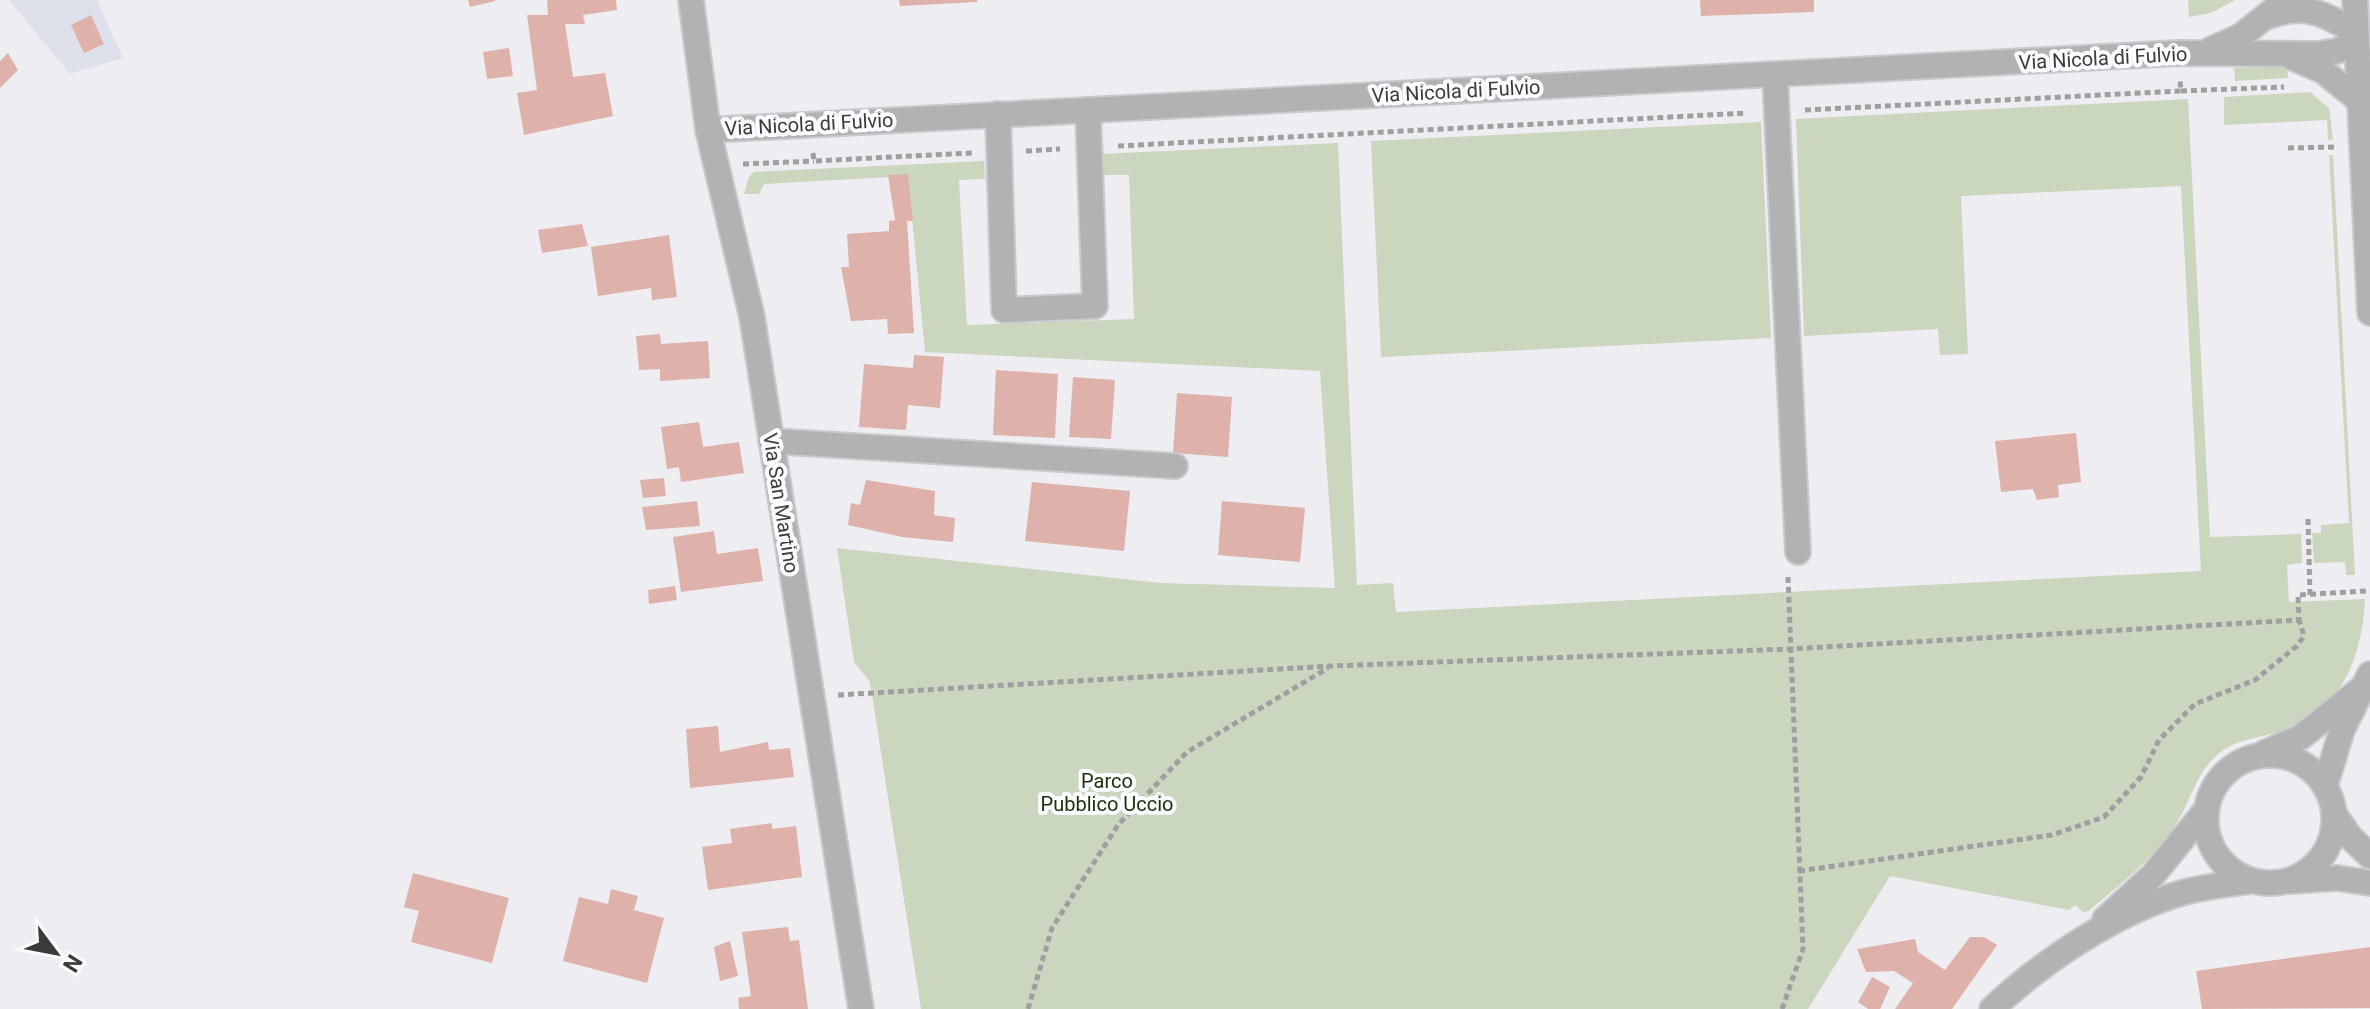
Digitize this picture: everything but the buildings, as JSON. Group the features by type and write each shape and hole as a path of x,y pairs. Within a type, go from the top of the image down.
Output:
{"street":[{"name":"Via San Martino","path":"691,0 708,130 752,317 861,1009"},
{"path":"2355,0 2370,313"},
{"name":"Via Nicola di Fulvio","path":"708,130 2204,52 2287,56 2337,51 2356,37 2311,9 2275,8 2241,36 2204,52"},
{"path":"2287,56 2323,71 2359,100"},
{"path":"1775,75 1793,559"},
{"path":"998,114 1004,310 1095,306 1088,110"},
{"path":"771,441 1175,466"},
{"path":"2252,881 2235,874 2216,854 2206,828 2206,810 2212,791 2223,774 2240,761 2301,737 2366,682"},
{"path":"2325,786 2332,756 2366,682"},
{"path":"2259,755 2297,760 2325,786 2334,814 2351,838 2370,856"},
{"path":"2083,939 2153,875 2206,810"},
{"path":"2288,881 2307,871 2323,856 2332,836 2334,814"},
{"path":"1992,1009 2037,970 2083,939 2166,898 2207,887 2252,881 2337,878 2370,883"}],"path":[{"path":"2179,73 2181,91"},
{"path":"717,165 2286,87"},
{"path":"2288,148 2340,146 2336,132"},
{"path":"813,143 814,161"},
{"path":"2308,519 2310,595"},
{"path":"1782,1009 1803,949 1789,649 1793,559"},
{"path":"1799,871 2052,835 2104,817 2141,777 2159,740 2195,704 2255,680 2297,646 2304,636 2299,620 2298,595 2366,591"},
{"path":"813,698 889,690 1331,666 1789,649 2299,620"},
{"path":"1028,1009 1052,928 1118,825 1187,752 1331,666"}],"shaded area":[{"path":"9,0 97,0 123,58 70,74"}],"green space":[{"path":"2188,0 2235,0 2211,13 2189,17"},
{"path":"2287,66 2288,78 2235,81 2234,68"},
{"path":"2310,92 2329,108 2333,139 2328,140 2327,120 2224,125 2224,97"},
{"name":"Parco Pubblico Uccio","path":"2188,99 2210,537 2301,534 2302,563 2287,565 2289,602 2365,599 2363,621 2353,662 2344,681 2318,712 2278,732 2238,743 2216,756 2203,771 2168,836 2136,870 2090,910 2084,913 2075,905 2069,910 1890,876 1808,1009 921,1009 870,682 854,662 837,548 1161,583 1335,588 1320,371 925,352 908,176 764,184 759,194 744,194 749,177 754,172 984,161 985,179 959,180 967,325 1134,319 1129,175 1102,175 1101,154 1338,143 1357,585 1393,583 1396,612 2201,571 2181,186 1961,196 1968,354 1940,355 1938,329 1804,336 1796,119"},
{"path":"1761,122 1771,338 1381,357 1371,141"},
{"path":"2329,155 2333,155 2355,575 2346,575 2345,562 2314,563 2312,533 2321,533 2321,525 2349,523"}]}
